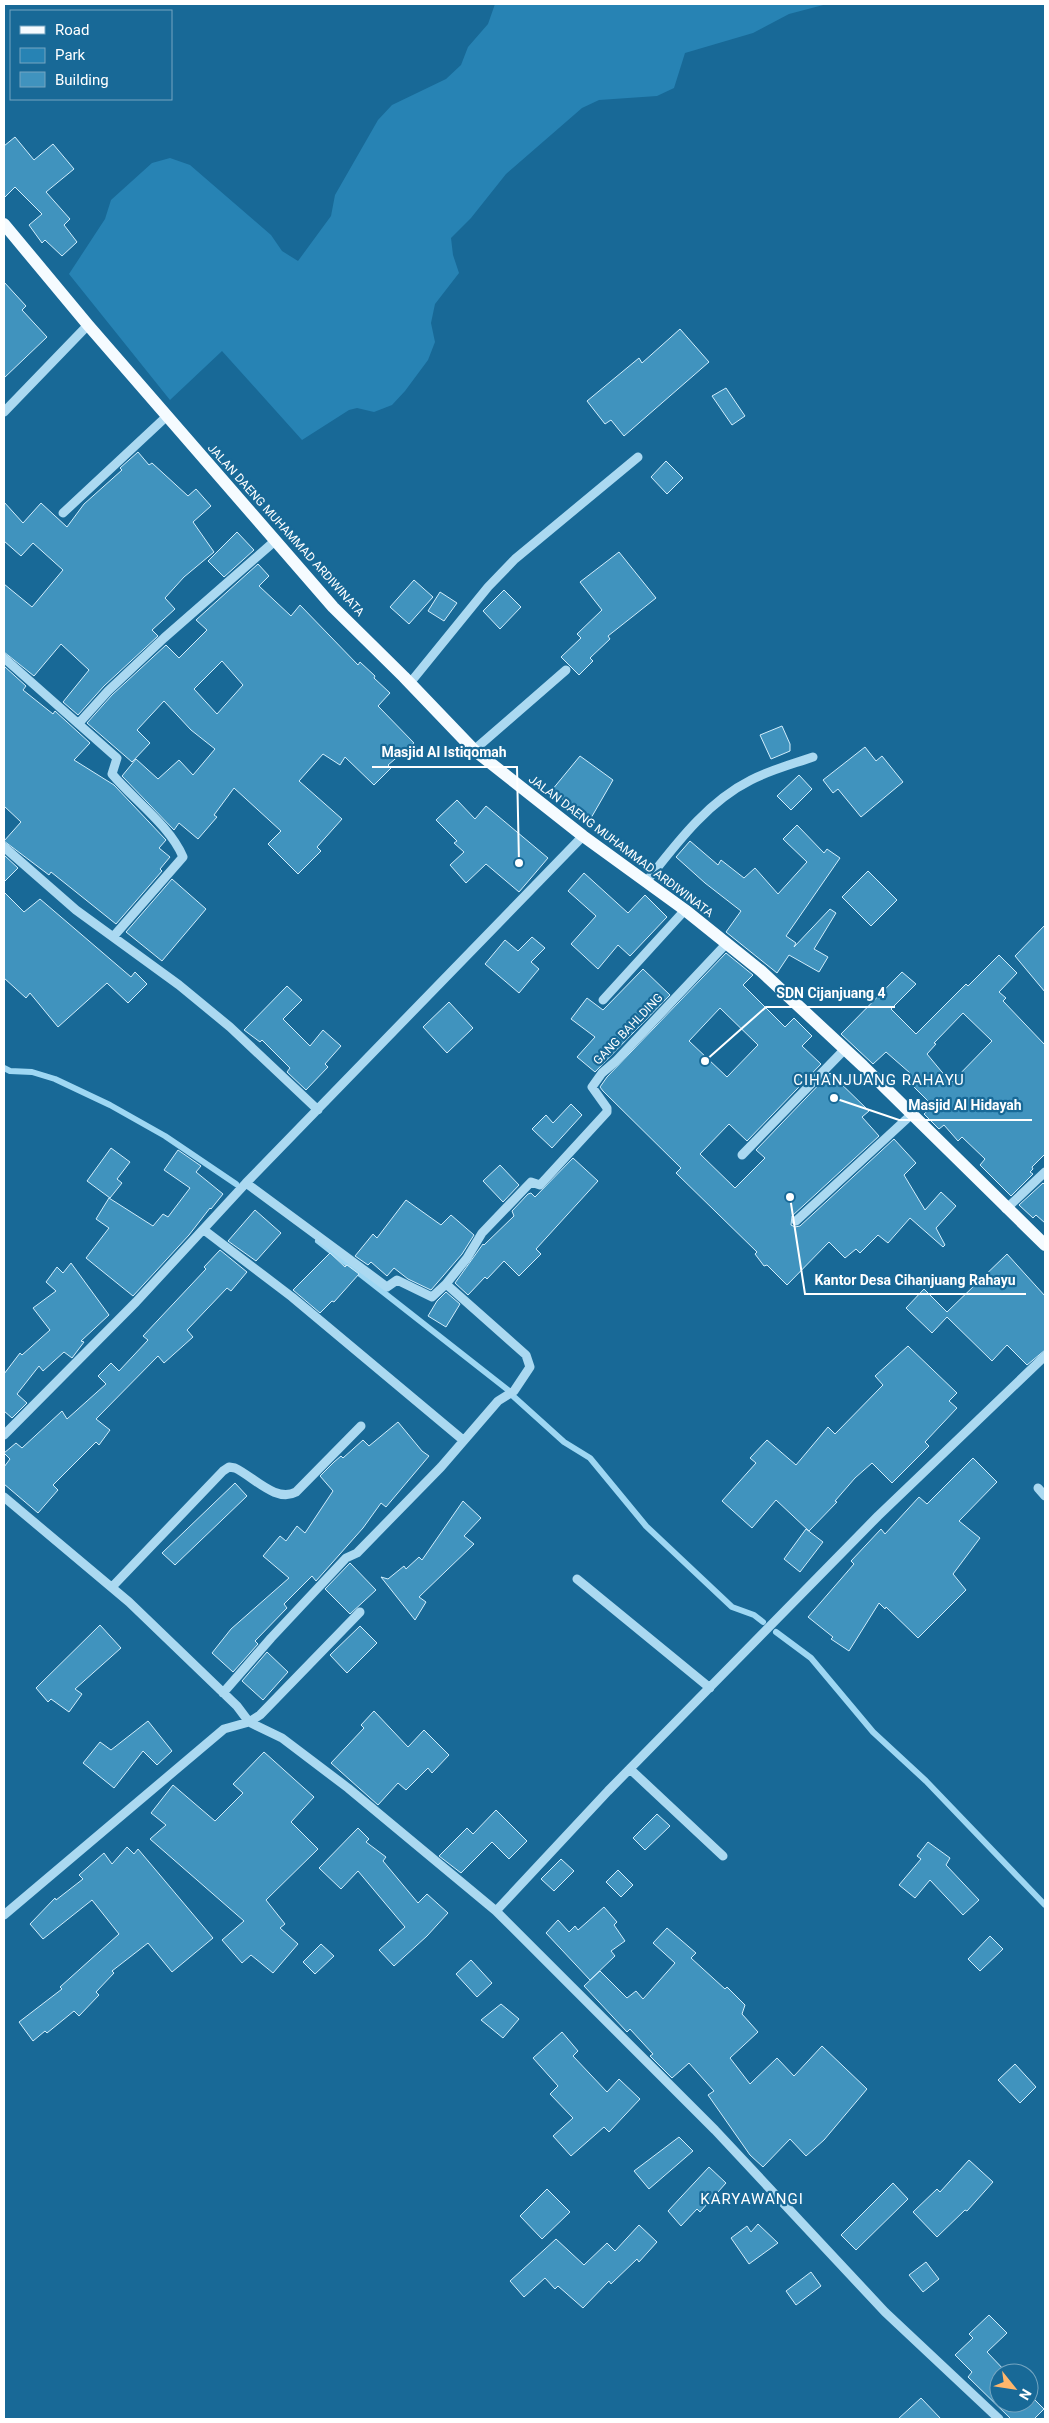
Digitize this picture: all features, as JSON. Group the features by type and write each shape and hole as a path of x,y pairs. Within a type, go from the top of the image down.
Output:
{"main road":[{"name":"JALAN DAENG MUHAMMAD ARDIWINATA","path":"4,224 88,325 333,608 410,683 474,750 584,836 727,943 798,1004 1045,1245"}],"street":[{"path":"4,412 88,325"},
{"path":"64,513 167,416"},
{"path":"410,683 449,633 508,566 638,457"},
{"path":"79,723 108,691 164,638 276,540"},
{"path":"4,658 117,758 112,774 154,816 183,857 113,937"},
{"path":"474,750 566,670"},
{"path":"646,882 699,820 724,796 752,780 813,757"},
{"path":"4,1435 136,1302 246,1184 584,836"},
{"path":"4,847 76,910 230,1027 318,1110"},
{"path":"603,1000 684,910"},
{"name":"GANG BAHLDING","path":"446,1284 467,1258 482,1234 531,1182 540,1185 607,1112 607,1108 592,1087 602,1073 616,1061 727,943"},
{"path":"742,1155 845,1049"},
{"path":"796,1221 912,1114"},
{"path":"1006,1209 1045,1172"},
{"path":"223,1693 271,1638 346,1558 357,1553 440,1467 498,1401 514,1391 530,1367 526,1355 446,1284 432,1298 397,1280 387,1287 246,1184"},
{"path":"204,1230 292,1297 463,1440"},
{"path":"496,1911 630,1769 878,1516 1045,1356"},
{"path":"112,1587 223,1470 229,1467 235,1468 278,1494 289,1496 296,1492 361,1426"},
{"path":"1038,1488 1045,1496"},
{"path":"4,1497 112,1587 237,1706 249,1722 282,1738 348,1788 496,1911 715,2130 885,2312 999,2419"},
{"path":"577,1579 710,1688"},
{"path":"4,1914 224,1729 249,1722 260,1714 360,1612"},
{"path":"630,1769 723,1856"}],"green space":[{"path":"495,4 827,4 789,14 753,33 685,53 674,88 657,96 599,100 582,108 506,174 471,218 451,238 453,255 459,273 435,304 431,323 435,342 428,360 392,405 374,412 357,408 349,410 302,440 222,351 170,400 69,274 105,219 111,200 152,163 170,158 190,165 271,235 282,251 298,261 331,216 335,195 378,120 392,105 446,79 461,65 468,47 488,24"}],"building":[{"path":"15,137 34,160 53,144 74,169 46,192 70,219 64,225 77,242 62,256 45,240 42,243 29,225 42,214 15,187 4,198 4,146"},
{"path":"4,282 26,306 22,310 47,337 4,378"},
{"path":"680,329 709,362 624,436 611,420 605,424 587,401 639,358 642,363"},
{"path":"726,388 745,416 732,425 712,396"},
{"path":"138,452 149,465 152,463 188,496 196,489 211,506 193,522 214,552 184,577 165,598 175,609 152,630 158,636 104,686 78,715 63,702 89,670 61,644 34,676 4,652 4,584 32,607 63,570 33,543 21,556 4,541 4,502 23,523 41,503 67,527 84,504 122,470 120,468"},
{"path":"666,461 683,478 667,494 651,477"},
{"path":"237,532 254,550 224,577 208,561"},
{"path":"619,552 656,598 608,636 610,639 590,658 593,661 579,675 561,657 581,638 577,634 602,610 580,582"},
{"path":"258,564 269,576 259,586 291,616 300,605 358,665 360,662 390,693 378,706 414,743 388,765 391,768 374,785 345,757 340,765 323,754 299,781 342,819 317,847 321,851 298,874 268,844 281,831 234,788 214,815 217,817 198,839 179,823 174,830 122,776 136,759 158,779 179,760 193,775 215,749 191,730 164,701 137,730 150,743 132,762 87,723 112,695 166,645 179,658 207,630 196,620","holes":["222,661 243,685 217,714 194,689"]},
{"path":"414,580 433,597 409,624 390,607"},
{"path":"504,590 521,607 500,629 483,611"},
{"path":"440,592 457,603 444,621 428,611"},
{"path":"4,666 26,686 23,690 53,714 55,711 90,743 74,760 114,785 166,840 159,848 170,857 160,869 162,871 116,924 51,872 49,875 4,841 21,822 4,806"},
{"path":"782,726 790,744 790,751 771,759 760,735"},
{"path":"865,747 876,761 882,756 903,782 861,817 838,789 833,793 823,780"},
{"path":"580,756 613,780 591,818 573,808 552,790"},
{"path":"799,775 812,789 791,810 777,796"},
{"path":"457,800 475,819 486,806 548,858 519,892 486,864 466,883 450,865 464,852 454,843 457,841 436,820"},
{"path":"797,825 824,853 827,849 840,858 786,936 796,943 794,947 830,909 836,913 814,949 828,957 819,972 789,955 777,973 726,932 741,911 676,857 690,841 718,865 721,860 744,878 755,868 778,894 807,862 783,839"},
{"path":"4,855 18,868 4,882"},
{"path":"868,871 897,900 871,926 842,897"},
{"path":"584,873 628,913 645,895 667,917 630,956 618,945 598,969 571,944 596,916 568,891"},
{"path":"172,879 206,909 162,961 126,932"},
{"path":"4,892 24,912 40,899 131,977 135,972 147,984 128,1003 107,983 58,1027 30,993 26,998 4,978"},
{"path":"1045,925 1045,992 1015,956"},
{"path":"532,937 545,948 531,962 539,969 519,993 485,964 505,940 518,951"},
{"path":"726,953 753,975 743,985 785,1027 794,1018 812,1036 802,1046 821,1064 747,1141 729,1124 700,1154 735,1188 765,1158 756,1150 830,1073 869,1111 862,1117 879,1136 792,1216 791,1225 795,1227 800,1226 894,1139 916,1163 904,1175 925,1210 941,1192 956,1206 936,1228 945,1245 943,1247 910,1218 888,1243 878,1235 860,1253 856,1249 845,1258 829,1242 787,1285 767,1265 764,1266 755,1254 757,1252 676,1173 681,1168 603,1091 600,1087 607,1077","holes":["720,1008 758,1045 727,1077 689,1041"]},
{"path":"999,955 1017,973 999,992 1006,998 1003,1001 1045,1045 1045,1154 1032,1167 1033,1169 1030,1172 1033,1174 1011,1196 980,1165 985,1159 962,1137 958,1141 944,1125 939,1129 924,1114 933,1106 905,1078 910,1073 886,1052 873,1064 841,1034 902,972 916,984 891,1009 916,1034 966,984 968,986","holes":["963,1013 992,1041 951,1083 927,1054 936,1044 934,1043"]},
{"path":"643,969 670,995 595,1072 577,1057 595,1037 571,1019 587,998 603,1010"},
{"path":"287,986 302,1000 283,1019 310,1046 323,1030 341,1046 325,1064 328,1067 306,1090 287,1072 290,1068 262,1040 260,1042 244,1030"},
{"path":"449,1002 473,1028 447,1053 423,1027"},
{"path":"571,1104 582,1115 552,1148 532,1129 546,1115 553,1123"},
{"path":"111,1148 130,1162 117,1179 122,1183 110,1198 87,1181"},
{"path":"178,1150 201,1166 196,1172 223,1194 189,1235 133,1296 86,1258 109,1228 96,1219 109,1198 153,1226 163,1214 168,1217 190,1188 164,1170"},
{"path":"573,1158 598,1181 536,1249 541,1254 519,1276 504,1261 468,1295 455,1283 483,1244 514,1216 512,1211 528,1194 531,1193 535,1197"},
{"path":"500,1165 519,1185 503,1202 483,1181"},
{"path":"1043,1183 1045,1185 1045,1223 1036,1215 1033,1218 1019,1205"},
{"path":"406,1200 441,1225 451,1215 474,1235 462,1254 431,1290 408,1279 394,1268 387,1276 371,1262 368,1265 355,1256 373,1234 377,1238"},
{"path":"255,1210 281,1233 256,1261 228,1241"},
{"path":"220,1250 247,1272 231,1291 227,1288 187,1330 193,1337 164,1363 158,1356 96,1419 110,1430 99,1445 96,1442 53,1485 58,1490 38,1513 4,1484 4,1467 10,1459 4,1453 16,1443 22,1448 62,1411 67,1419 106,1384 98,1376 111,1363 119,1371 148,1340 143,1336 206,1269 204,1267"},
{"path":"330,1253 345,1267 347,1265 359,1274 334,1302 332,1301 320,1313 293,1290"},
{"path":"1007,1254 1045,1296 1045,1350 1027,1365 1007,1345 992,1361 947,1317 932,1333 906,1308 924,1289 947,1312"},
{"path":"71,1263 109,1315 81,1341 84,1342 72,1358 64,1352 43,1371 39,1366 17,1394 27,1403 12,1418 4,1411 4,1374 20,1353 22,1355 50,1330 33,1308 56,1291 46,1282 57,1267 63,1273"},
{"path":"446,1292 460,1304 446,1327 428,1316 437,1301"},
{"path":"908,1346 957,1393 949,1401 957,1408 925,1442 929,1446 892,1483 872,1463 855,1478 835,1501 837,1502 809,1531 776,1500 752,1528 722,1501 756,1463 750,1458 767,1440 796,1465 828,1427 835,1434 883,1385 875,1376"},
{"path":"398,1422 422,1451 429,1456 386,1507 381,1503 363,1528 316,1581 312,1576 284,1604 287,1608 255,1641 258,1644 233,1672 212,1653 231,1629 289,1578 263,1556 280,1536 286,1541 297,1526 305,1533 333,1491 320,1476 334,1462 341,1456 343,1458 363,1440 369,1446"},
{"path":"973,1458 997,1482 959,1521 980,1538 953,1574 966,1590 918,1638 886,1607 885,1609 879,1603 849,1651 831,1639 833,1637 808,1617 854,1564 851,1561 881,1529 885,1534 919,1497 927,1504"},
{"path":"235,1483 247,1496 175,1565 162,1553"},
{"path":"463,1501 481,1518 464,1536 474,1544 419,1597 426,1602 415,1620 381,1577 388,1579 404,1566 406,1569 419,1557 422,1560"},
{"path":"806,1529 823,1542 800,1572 784,1559"},
{"path":"350,1563 376,1590 350,1614 325,1589"},
{"path":"100,1625 121,1648 75,1689 82,1694 69,1712 51,1699 48,1702 36,1688"},
{"path":"360,1626 377,1643 347,1673 330,1655"},
{"path":"267,1652 288,1672 263,1700 242,1681"},
{"path":"374,1711 408,1747 424,1730 449,1755 432,1773 428,1768 406,1790 398,1783 378,1805 331,1763 364,1728 361,1725"},
{"path":"148,1721 172,1751 157,1765 143,1751 114,1788 83,1763 100,1742 111,1750"},
{"path":"264,1752 314,1797 291,1822 318,1849 266,1900 285,1924 280,1928 298,1944 273,1973 251,1955 242,1963 222,1940 244,1921 150,1839 166,1825 151,1813 173,1785 215,1821 243,1793 233,1784"},
{"path":"496,1810 527,1841 509,1859 492,1842 461,1873 439,1856 467,1828 473,1834"},
{"path":"657,1814 670,1826 645,1850 633,1838"},
{"path":"358,1828 369,1839 366,1842 386,1857 383,1861 418,1903 427,1894 448,1913 427,1936 394,1966 379,1950 405,1927 358,1871 341,1889 319,1868"},
{"path":"928,1842 950,1858 946,1865 979,1900 963,1915 930,1880 915,1898 899,1885 921,1859 917,1856"},
{"path":"127,1847 134,1854 138,1849 213,1938 172,1972 148,1943 112,1971 114,1973 96,1992 99,1995 79,2016 74,2011 47,2033 45,2031 33,2041 19,2022 62,1989 60,1987 119,1934 92,1900 43,1939 30,1924 55,1898 56,1900 83,1879 79,1875 104,1853 112,1864"},
{"path":"561,1859 574,1871 554,1891 541,1879"},
{"path":"618,1870 633,1885 621,1897 606,1882"},
{"path":"604,1907 617,1922 614,1925 625,1941 611,1951 615,1956 590,1980 546,1933 558,1920 569,1932 575,1926 578,1930"},
{"path":"667,1928 696,1953 691,1958 725,1989 727,1987 745,2005 742,2014 758,2032 730,2058 750,2084 777,2058 794,2076 822,2046 867,2089 824,2140 806,2156 790,2139 763,2167 750,2155 708,2095 714,2091 689,2063 672,2078 650,2056 653,2054 630,2029 627,2032 584,1986 600,1971 627,1998 636,1991 643,1999 675,1963 653,1943"},
{"path":"990,1936 1003,1949 980,1971 968,1959"},
{"path":"321,1944 334,1956 315,1974 303,1962"},
{"path":"471,1960 492,1983 477,1997 456,1974"},
{"path":"501,2004 519,2019 503,2038 481,2020"},
{"path":"562,2032 578,2051 573,2056 607,2092 619,2079 640,2099 609,2132 604,2127 571,2156 553,2136 573,2118 550,2094 558,2086 533,2058"},
{"path":"1015,2064 1036,2087 1020,2103 998,2080"},
{"path":"679,2137 693,2151 649,2189 634,2171"},
{"path":"969,2160 993,2182 967,2211 965,2210 937,2237 913,2212 937,2189 940,2192"},
{"path":"709,2167 726,2183 700,2212 697,2209 681,2226 668,2211"},
{"path":"893,2183 908,2199 856,2250 841,2235"},
{"path":"547,2189 570,2212 542,2239 520,2216"},
{"path":"758,2224 778,2243 749,2264 731,2238 747,2226 751,2232"},
{"path":"639,2225 657,2242 639,2262 637,2259 611,2284 609,2281 583,2308 558,2286 555,2289 545,2278 524,2297 510,2281 556,2239 584,2265 607,2243 615,2251"},
{"path":"926,2262 939,2279 923,2292 909,2275"},
{"path":"811,2272 821,2286 796,2305 786,2291"},
{"path":"989,2315 1007,2333 987,2352 997,2363 989,2363 989,2398 968,2377 972,2372 955,2355 973,2338 969,2334"},
{"path":"921,2398 941,2419 898,2419"},
{"path":"1039,2404 1044,2409 1034,2419 1011,2419 1005,2413 1039,2413"}],"waterway":[{"path":"4,1068 10,1071 32,1072 55,1079 110,1105 165,1136 236,1184"},
{"path":"318,1241 508,1390"},
{"path":"513,1396 564,1442 590,1458 646,1526 732,1607 754,1615 763,1622"},
{"path":"776,1632 811,1658 873,1732 926,1781 1045,1905"}],"place":[{"name":"Masjid Al Istiqomah","path":"519,863"},
{"name":"SDN Cijanjuang 4","path":"705,1061"},
{"name":"Masjid Al Hidayah","path":"834,1098"},
{"name":"Kantor Desa Cihanjuang Rahayu","path":"790,1197"}],"district":[{"name":"CIHANJUANG RAHAYU","path":"879,1080"},
{"name":"KARYAWANGI","path":"752,2199"}]}
